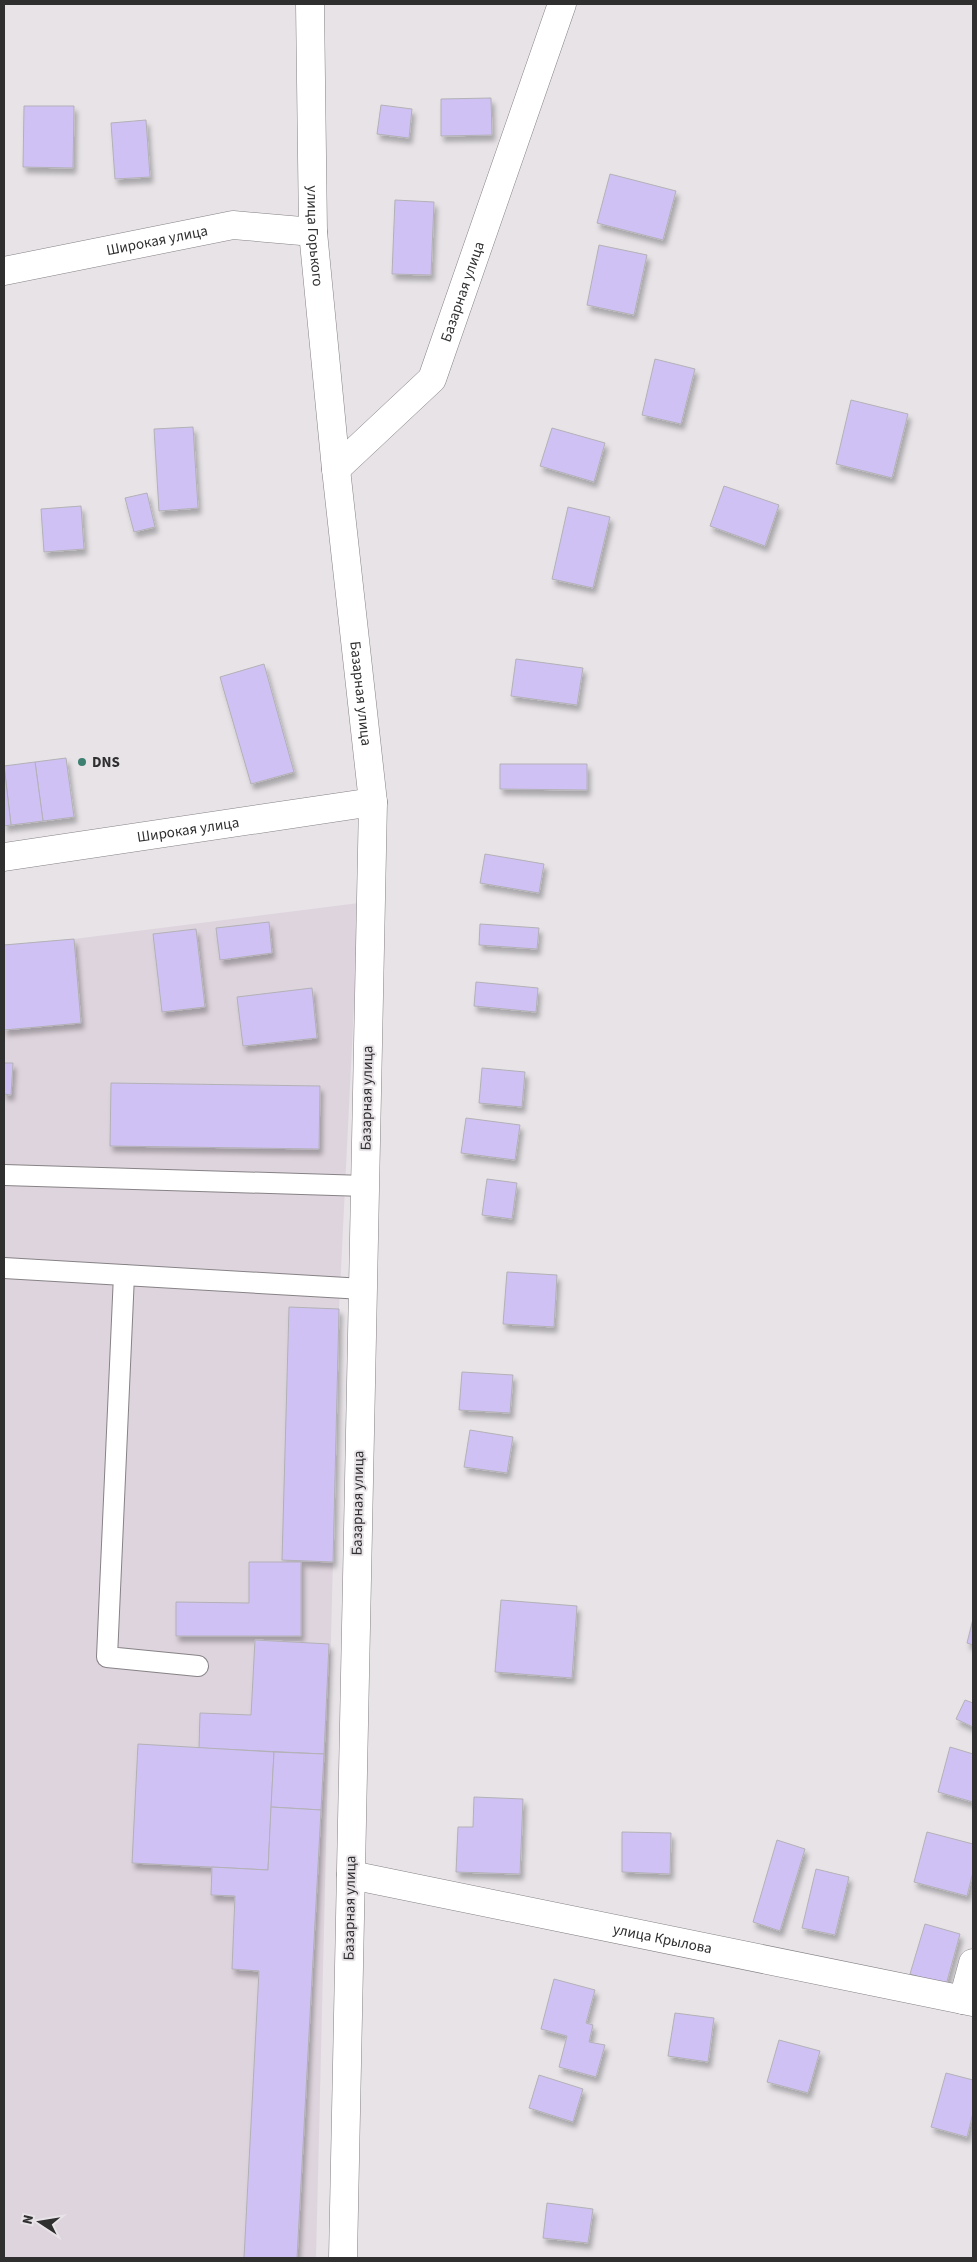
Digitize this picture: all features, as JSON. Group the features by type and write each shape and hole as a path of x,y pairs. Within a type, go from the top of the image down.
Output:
{"street":[{"name":"улица Горького","path":"310,4 313,232 336,469"},
{"name":"Базарная улица","path":"343,2258 372,802 336,469 432,378 562,4"},
{"name":"Широкая улица","path":"4,271 233,225 313,232"},
{"name":"Широкая улица","path":"4,857 372,802"},
{"name":"улица Крылова","path":"351,1875 968,2002"},
{"path":"968,2002 973,1964"}],"lane":[{"path":"4,1175 365,1186"},
{"path":"4,1268 363,1288"},
{"path":"124,1275 107,1656 198,1666"}],"shaded area":[{"path":"359,903 339,1309 316,2258 4,2258 4,945 74,939"}],"building":[{"path":"491,98 492,135 441,136 441,99"},
{"path":"381,105 412,109 409,138 377,134"},
{"path":"24,106 74,106 73,168 23,167"},
{"path":"146,120 150,177 115,179 111,123"},
{"path":"610,174 676,191 663,240 597,223"},
{"path":"395,200 434,202 431,275 392,274"},
{"path":"599,245 647,255 634,315 587,305"},
{"path":"655,359 695,369 681,424 642,415"},
{"path":"851,400 908,414 892,478 836,464"},
{"path":"193,427 198,508 159,511 154,429"},
{"path":"552,428 605,443 594,482 540,466"},
{"path":"724,486 779,505 765,546 710,526"},
{"path":"147,493 155,527 134,532 125,498"},
{"path":"81,506 84,549 44,552 41,509"},
{"path":"568,507 610,517 593,588 552,579"},
{"path":"516,659 583,668 577,705 511,696"},
{"path":"264,664 294,772 251,784 220,677"},
{"path":"66,758 74,817 43,821 35,762"},
{"path":"35,762 43,821 11,825 4,766"},
{"path":"500,764 587,764 587,790 500,789"},
{"path":"4,765 11,825 4,826"},
{"path":"485,854 544,864 539,893 480,883"},
{"path":"269,922 272,953 220,960 216,928"},
{"path":"480,924 539,928 537,949 479,945"},
{"path":"196,929 205,1007 162,1012 153,934"},
{"path":"74,939 81,1023 4,1030 4,945"},
{"path":"476,982 538,988 536,1012 474,1006"},
{"path":"312,988 317,1038 243,1046 237,997"},
{"path":"4,1063 13,1063 11,1095 4,1094"},
{"path":"482,1068 525,1072 522,1107 479,1103"},
{"path":"111,1083 320,1086 319,1149 110,1146"},
{"path":"466,1118 520,1125 515,1160 461,1153"},
{"path":"487,1179 517,1183 512,1219 482,1215"},
{"path":"507,1272 557,1275 554,1327 503,1324"},
{"path":"289,1307 339,1309 333,1562 282,1560"},
{"path":"462,1372 513,1375 510,1413 459,1410"},
{"path":"470,1430 513,1437 507,1473 464,1467"},
{"path":"249,1562 301,1562 301,1636 176,1636 176,1602 249,1603"},
{"path":"501,1600 577,1606 572,1678 495,1672"},
{"path":"973,1619 973,1645 967,1643"},
{"path":"255,1640 329,1644 324,1754 199,1748 200,1713 251,1715"},
{"path":"965,1700 973,1703 973,1727 956,1719"},
{"path":"138,1744 274,1752 268,1870 132,1863"},
{"path":"950,1747 973,1754 973,1802 938,1792"},
{"path":"274,1752 324,1754 321,1810 271,1807"},
{"path":"474,1797 523,1799 520,1874 456,1872 458,1827 473,1827"},
{"path":"271,1807 321,1810 297,2258 244,2258 259,1971 232,1969 235,1896 211,1895 212,1867 268,1870"},
{"path":"622,1832 671,1833 670,1874 622,1872"},
{"path":"927,1832 973,1844 973,1872 967,1896 914,1882"},
{"path":"777,1840 805,1849 780,1931 753,1922"},
{"path":"816,1869 849,1877 835,1935 802,1928"},
{"path":"925,1924 960,1934 946,1985 910,1974"},
{"path":"554,1979 595,1990 586,2023 593,2025 589,2042 605,2045 596,2077 559,2067 567,2036 541,2029"},
{"path":"675,2013 714,2018 708,2062 668,2056"},
{"path":"779,2040 820,2051 808,2093 767,2082"},
{"path":"946,2073 973,2080 973,2113 967,2137 931,2127"},
{"path":"539,2075 583,2089 573,2122 529,2108"},
{"path":"547,2203 593,2209 588,2243 543,2238"}],"place":[{"name":"DNS","path":"82,762"}]}
